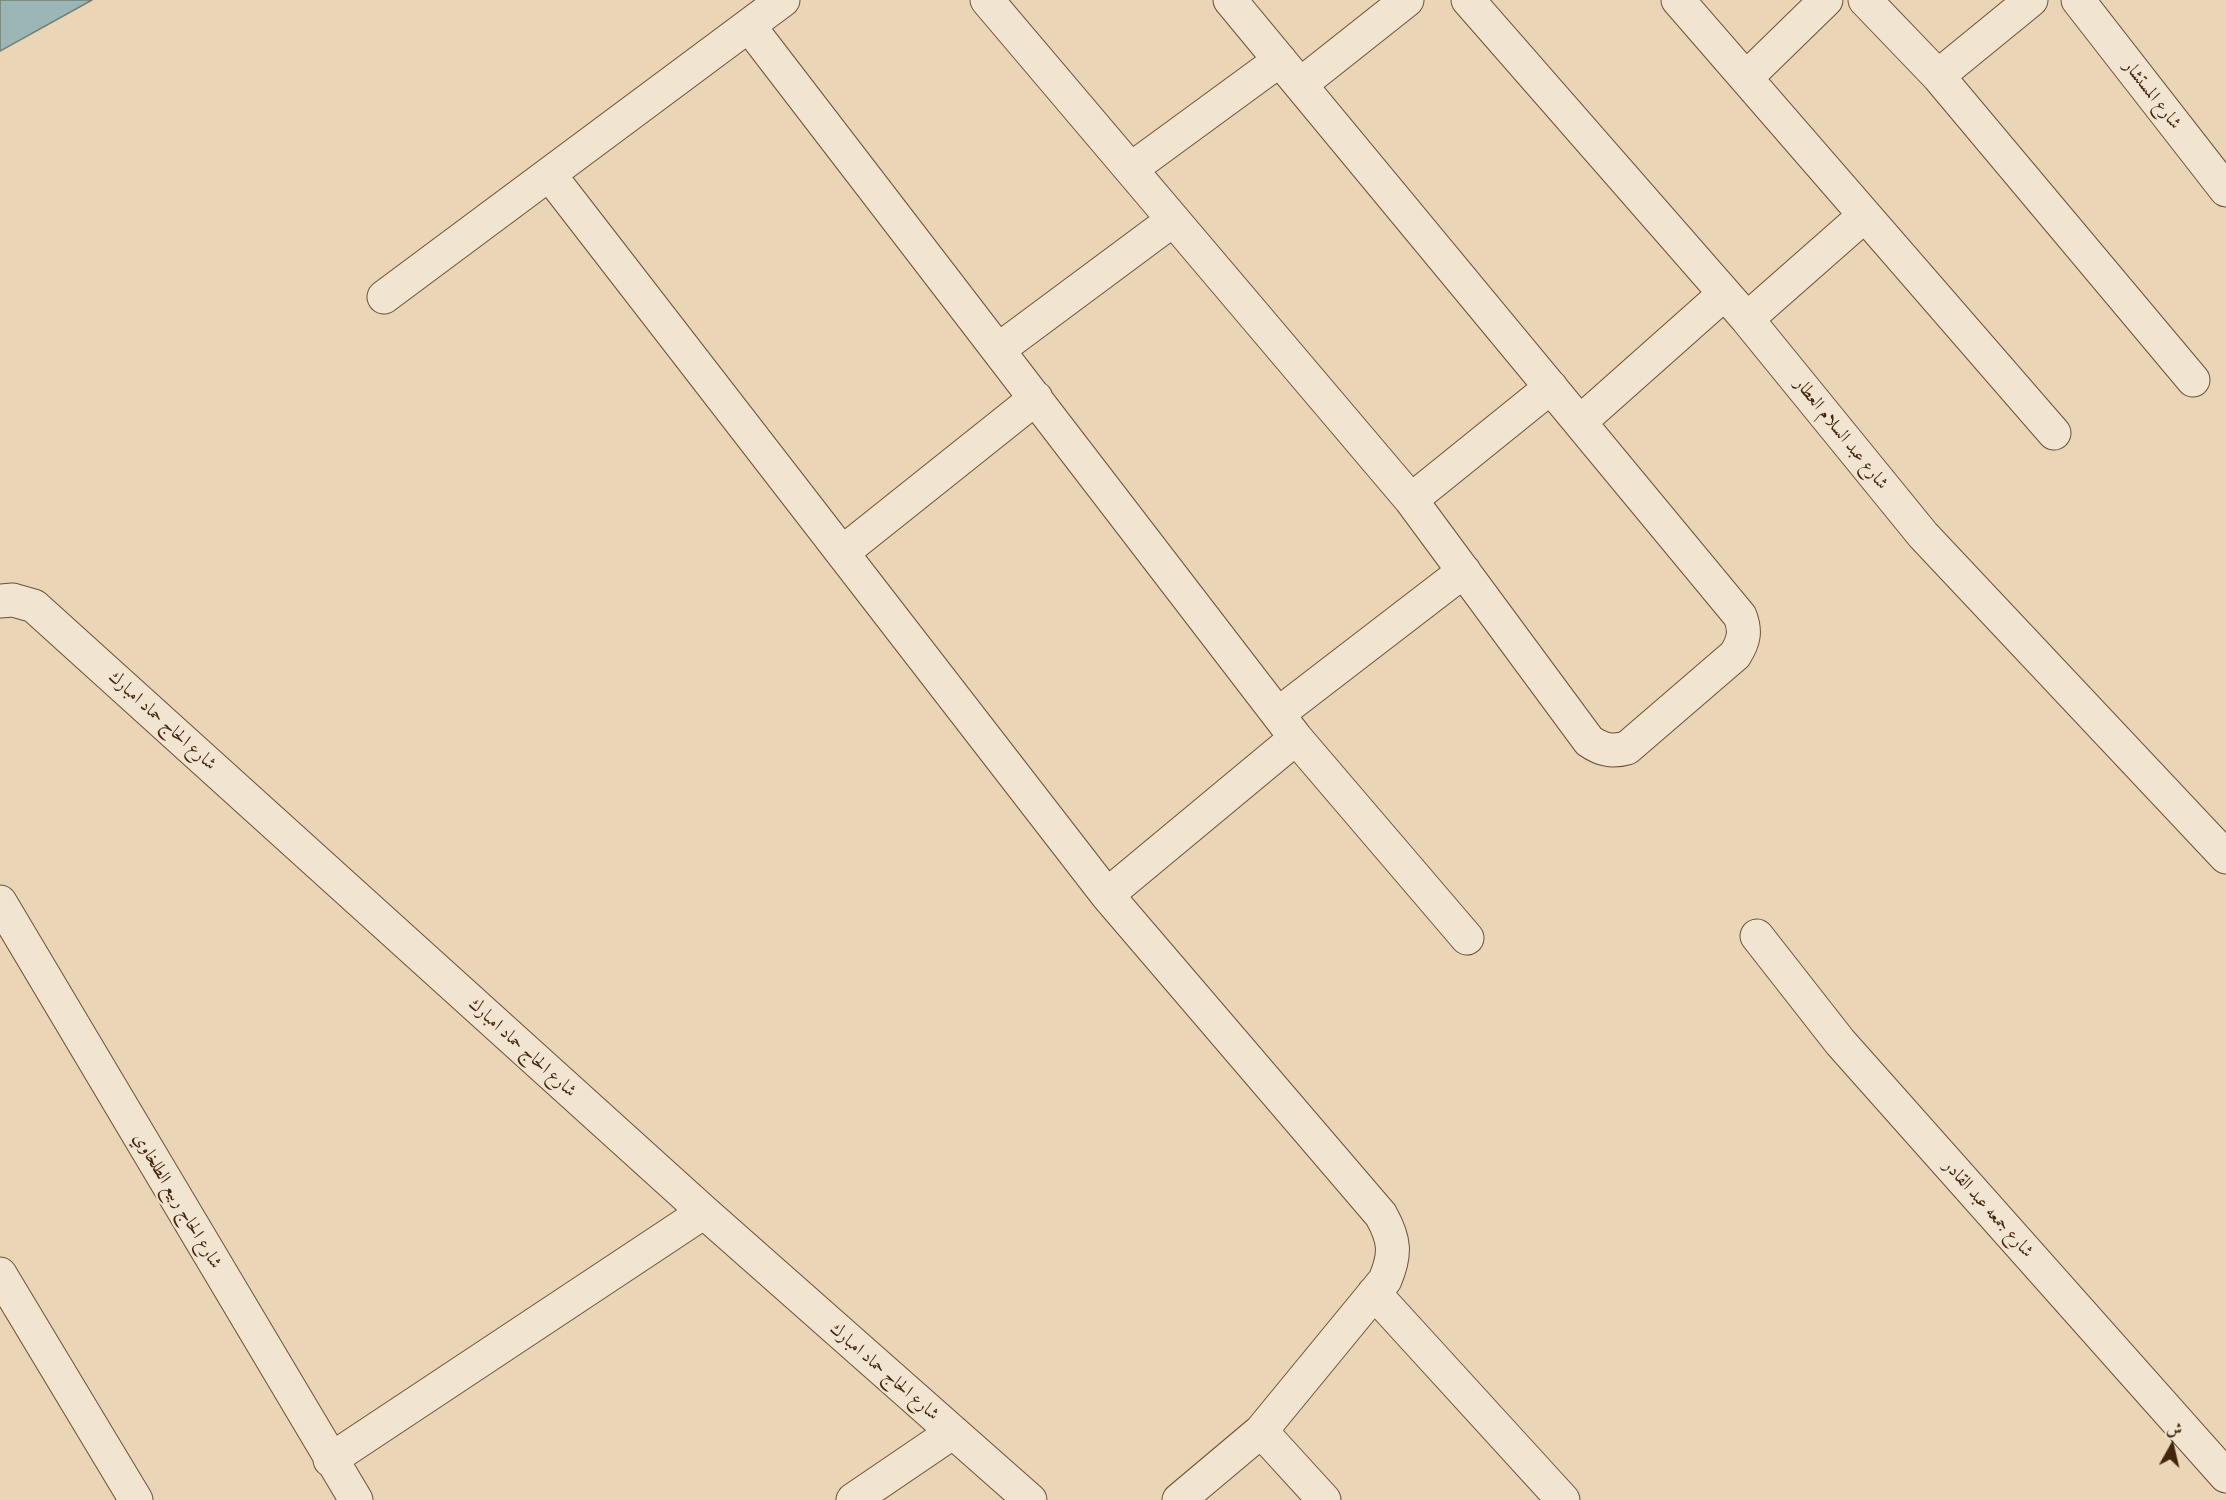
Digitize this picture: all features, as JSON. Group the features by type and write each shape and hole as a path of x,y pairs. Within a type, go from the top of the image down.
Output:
{"street":[{"path":"384,297 783,0"},
{"path":"987,0 1411,500 1589,741 1606,750 1617,751 1627,748 1735,655 1744,635 1744,626 1740,616 1230,0"},
{"path":"1131,169 1407,0"},
{"name":"شارع عبد السلام العطار","path":"1468,0 1747,319 1923,535 2226,857"},
{"path":"1678,0 2054,432"},
{"path":"1747,77 1826,0"},
{"path":"1865,0 1938,76 2193,380"},
{"path":"1938,76 2031,0"},
{"name":"شارع المستشار","path":"2078,0 2226,190"},
{"path":"749,26 1287,726 1467,938"},
{"path":"549,174 1107,895 1381,1215 1389,1230 1393,1247 1391,1264 1385,1280 1261,1431 1179,1500"},
{"path":"1747,319 1864,216"},
{"path":"998,350 1173,220"},
{"path":"1580,422 1724,294"},
{"path":"1411,500 1551,387"},
{"path":"843,552 1036,398"},
{"path":"1107,895 1287,726 1464,571"},
{"name":"شارع الحاج حماد امبارك","path":"7,600 34,606 704,1212 1030,1500"},
{"name":"شارع الحاج ربيع الطلخاوي","path":"0,902 330,1460 356,1500"},
{"name":"شارع جمعه عبد القادر","path":"1757,936 1840,1042 2226,1476"},
{"path":"330,1460 704,1212"},
{"path":"0,1274 136,1500"},
{"path":"1374,1293 1563,1500"},
{"path":"1261,1431 1324,1500"},
{"path":"853,1500 953,1432"}],"water":[{"path":"0,0 92,0 0,51"}]}
